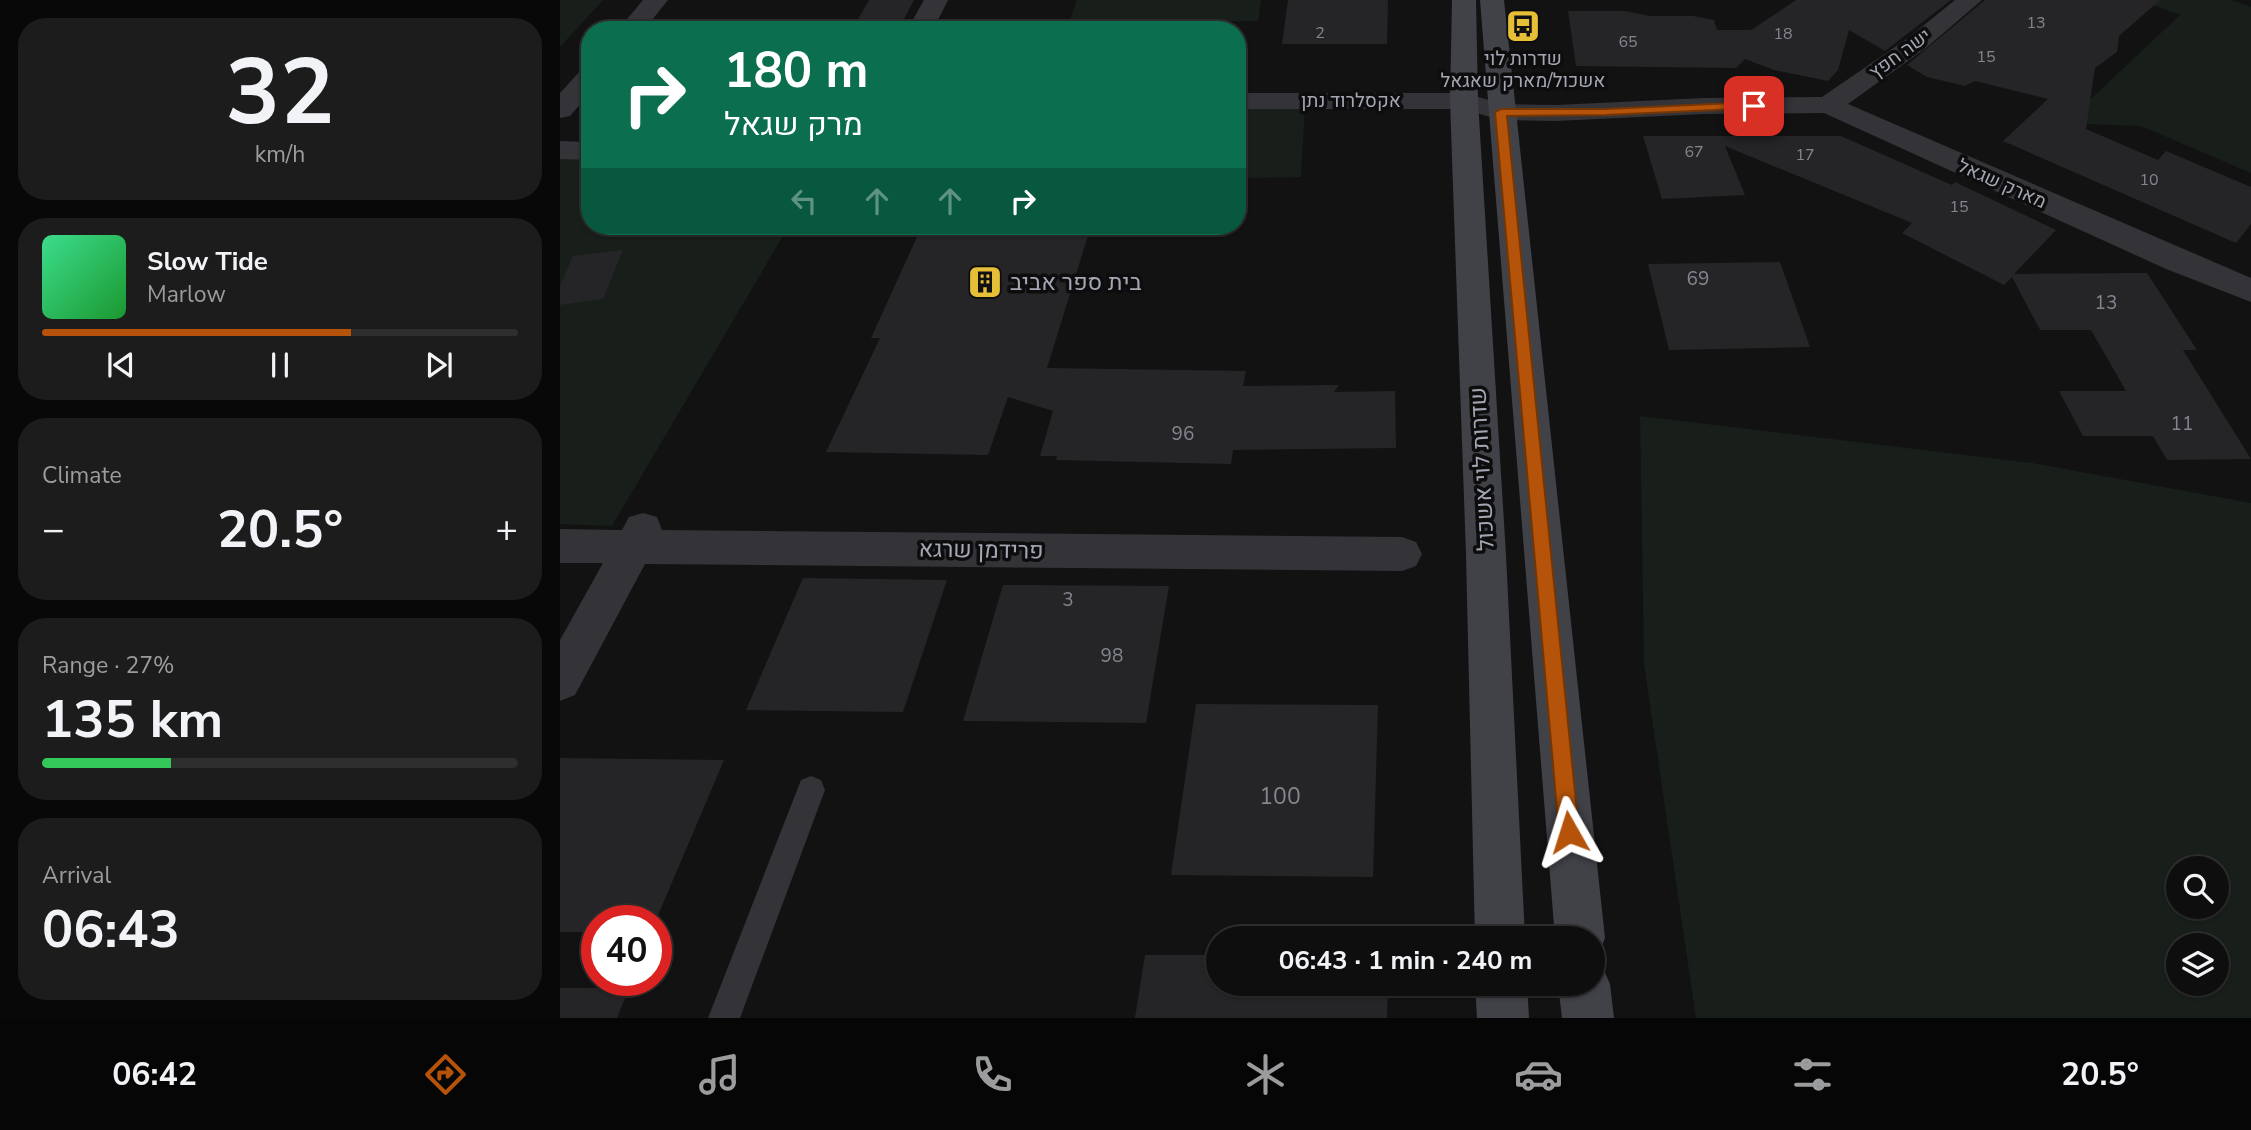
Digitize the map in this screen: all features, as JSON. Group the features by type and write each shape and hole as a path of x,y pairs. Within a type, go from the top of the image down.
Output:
{"street":[{"path":"638,21 656,0"},
{"path":"925,21 936,0"},
{"name":"שדרות לוי אשכול","path":"1464,0 1464,101 1486,555 1500,926"},
{"path":"1492,0 1579,926"},
{"name":"ישה חפץ","path":"1828,105 1917,43 1970,0"},
{"path":"560,110 581,86"},
{"name":"אקסלרוד נתן","path":"1246,101 1500,100 1606,112 1704,106 1828,105"},
{"name":"מארק שגאל","path":"1828,105 2177,261"},
{"path":"560,150 581,151"},
{"path":"2177,261 2251,291"},
{"path":"2177,261 2251,315"},
{"path":"560,681 639,536"},
{"name":"פרידמן שרגא","path":"560,546 639,536 1402,554"},
{"path":"1502,996 1503,1018"},
{"path":"1585,996 1588,1018"}],"lane":[{"path":"724,1018 811,790"}],"shaded area":[{"path":"560,0 603,0 581,21 560,47"},
{"path":"1077,0 1261,0 1258,21 1069,21"},
{"path":"2153,0 2232,0 2251,7 2251,173 2141,126 2087,124 2058,112 2077,112 2180,15 2150,4"},
{"path":"1246,106 1305,106 1301,177 1246,178"},
{"path":"560,159 581,159 581,235 784,235 612,526 560,524"},
{"path":"1640,416 2032,463 2251,503 2251,1018 1696,1018 1644,664"}],"building":[{"path":"869,0 914,0 903,21 857,21"},
{"path":"1288,0 1388,0 1387,44 1282,44"},
{"path":"1796,0 1951,0 1885,51 1849,30 1838,70 1828,81 1774,70 1745,59 1736,68 1576,66 1568,11 1625,11 1650,16 1693,16 1714,20 1717,30 1751,30"},
{"path":"1985,0 2160,0 2119,36 2117,52 2095,68 2086,129 2158,160 2166,151 2251,187 2251,224 2236,243 2003,141 2048,99 1975,81 1965,86 1927,77 1907,65"},
{"path":"1643,136 1841,136 1952,185 1955,182 2056,230 2014,274 2147,273 2197,350 2183,350 2251,459 2167,460 2153,436 2083,436 2059,391 2126,391 2091,330 2040,330 2012,277 2004,285 1902,233 1912,223 1725,146 1745,195 1662,199"},
{"path":"918,235 1088,235 1047,368 1246,371 1243,386 1339,385 1334,392 1395,391 1396,448 1233,450 1231,464 1056,460 1057,456 1040,456 1053,411 1008,397 988,455 826,452 880,338 871,338"},
{"path":"623,250 603,299 560,305 560,286 573,256"},
{"path":"1780,262 1810,347 1669,350 1648,264"},
{"path":"803,578 947,580 903,712 746,710"},
{"path":"1003,585 1169,586 1146,723 963,721"},
{"path":"1196,704 1378,705 1373,877 1171,875"},
{"path":"560,758 724,760 662,905 581,905 581,932 560,932"},
{"path":"1145,955 1206,955 1206,996 1388,996 1387,1018 1135,1018"},
{"path":"560,988 581,988 581,996 626,996 617,1018 560,1018"}],"place":[{"name":"שדרות לוי אשכול/מארק שאגאל","path":"1523,26"},
{"name":"בית ספר אביב","path":"985,282"}],"route":[{"path":"1569,832 1501,112 1606,112 1754,106"}]}
